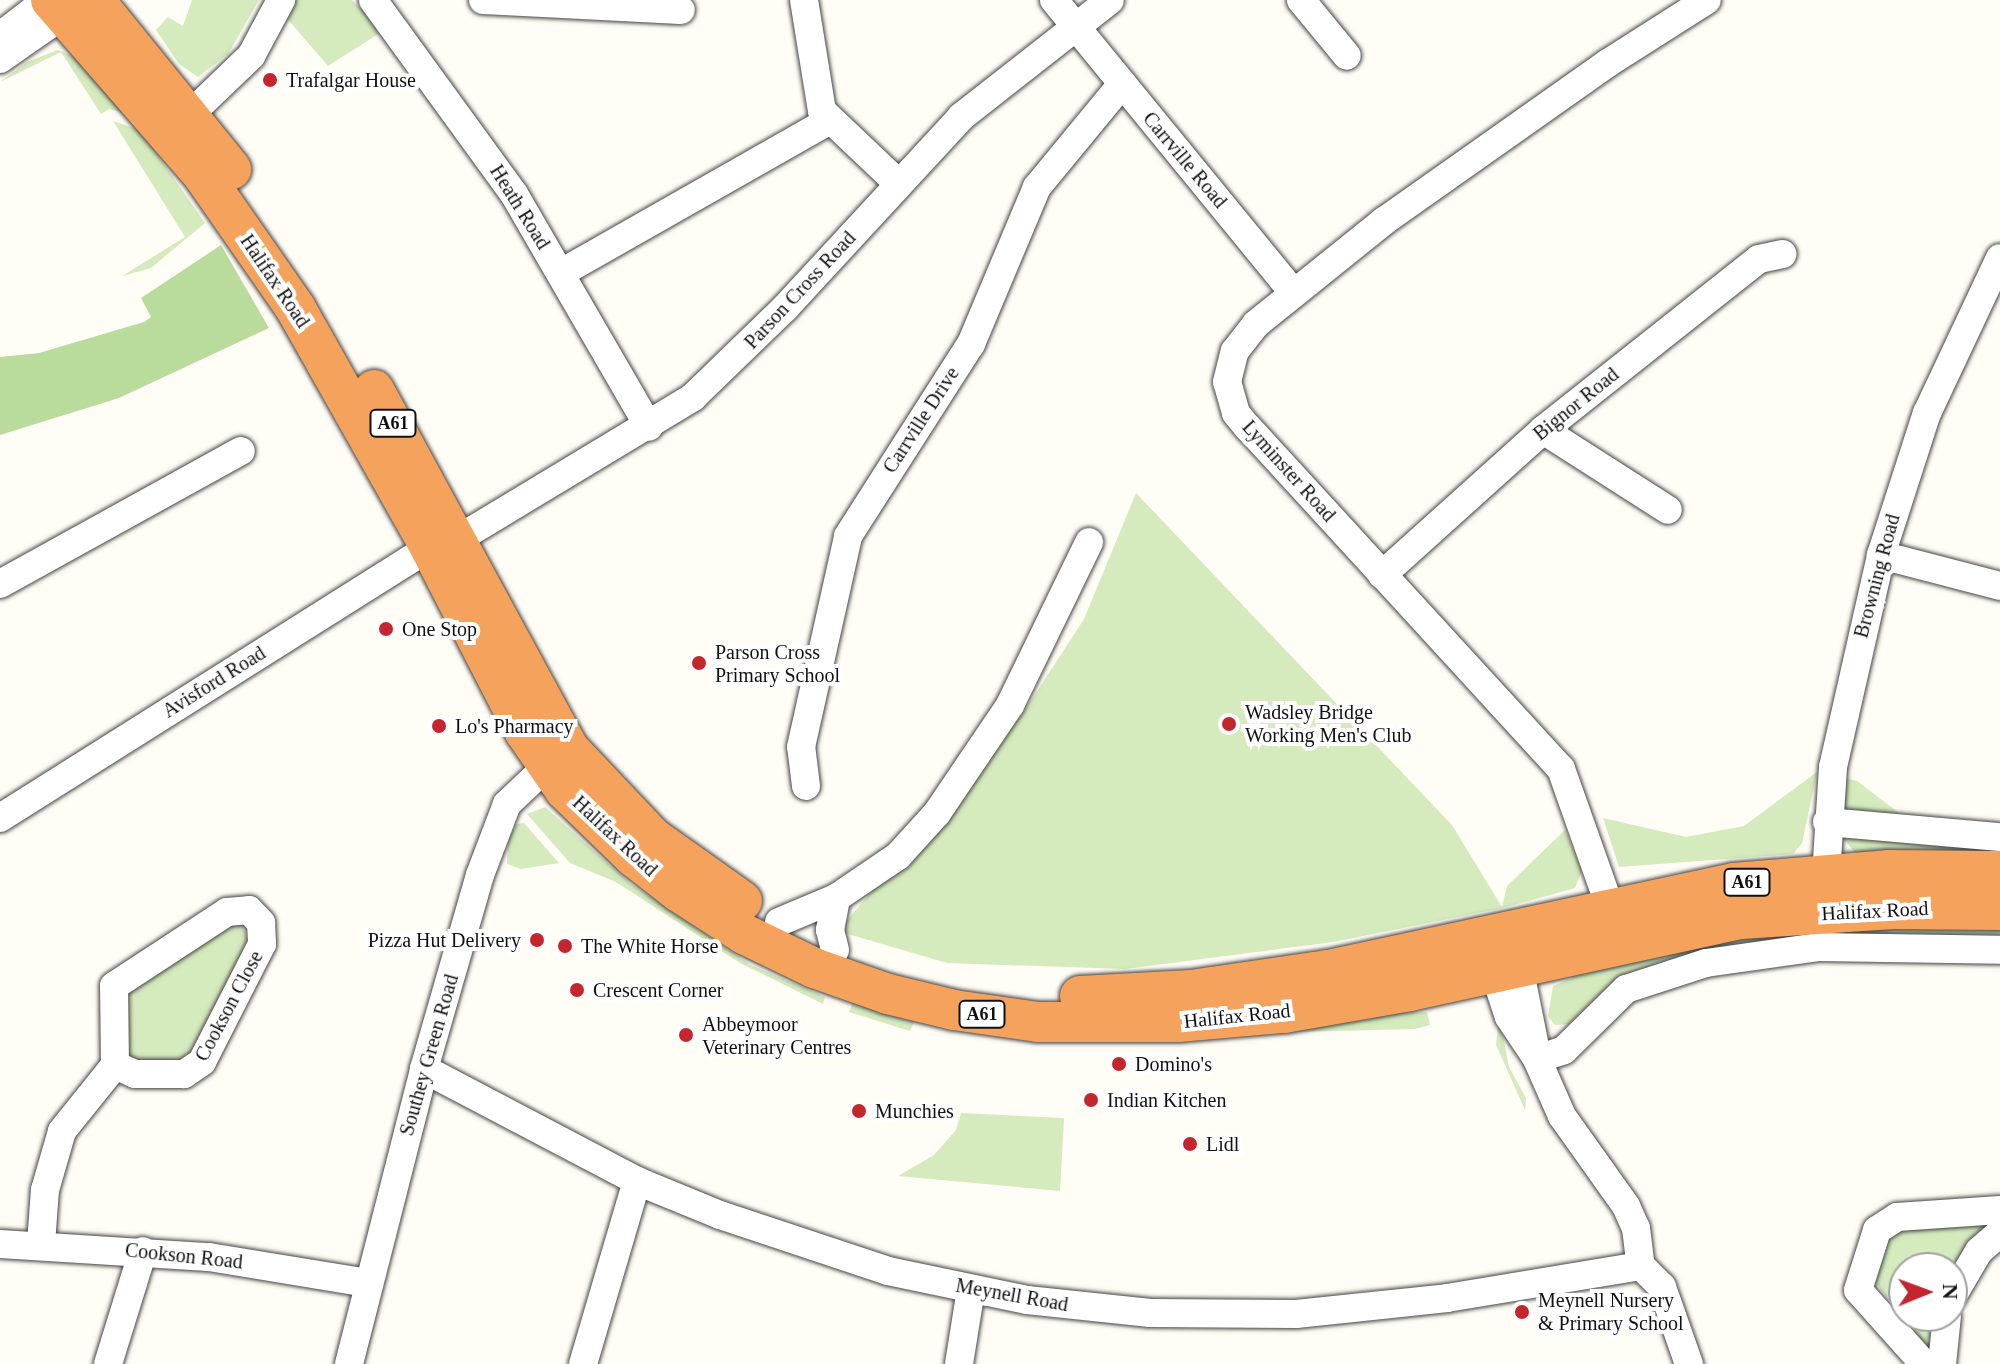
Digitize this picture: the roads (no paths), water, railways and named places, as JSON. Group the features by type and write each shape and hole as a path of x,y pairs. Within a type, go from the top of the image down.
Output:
{"highway":[{"name":"Halifax Road","path":"66,3 180,124 302,270 557,756 634,857 744,934 844,980 954,1010 1038,1022 1178,1022 1298,1011 1506,970 1617,925 1734,883 1824,874 2000,871"},
{"name":"Halifax Road","path":"557,756 653,838 779,922 835,950 957,987 1114,997 1275,979 1498,933 1827,913 2000,910"},
{"path":"1498,933 1506,970"}],"street":[{"path":"180,124 251,56 281,0"},
{"path":"483,0 681,10"},
{"path":"804,0 817,98 827,122 898,183"},
{"name":"Carrville Road","path":"1054,0 1294,293"},
{"name":"Parson Cross Road","path":"444,543 649,427 733,362 961,117 1110,0"},
{"path":"1301,0 1347,56"},
{"name":"Lyminster Road","path":"1617,925 1561,769 1248,428 1230,399 1227,382 1235,351 1256,324 1294,293 1472,157 1707,0"},
{"name":"Heath Road","path":"382,2 514,194 649,427"},
{"path":"0,36 66,3"},
{"path":"0,59 66,3"},
{"name":"Carrville Drive","path":"806,786 801,747 848,536 971,344 1037,187 1094,112 1122,84"},
{"path":"561,273 827,122"},
{"name":"Bignor Road","path":"1382,575 1543,430 1759,259 1782,254"},
{"name":"Browning Road","path":"1827,913 1824,874 1827,822 1844,708 1881,555 1927,413 1996,273"},
{"path":"1543,430 1668,510"},
{"path":"0,584 241,451"},
{"path":"779,922 836,898 898,856 978,757 1010,705 1089,542"},
{"name":"Avisford Road","path":"0,818 444,543"},
{"path":"1881,555 2000,586"},
{"name":"Southey Green Road","path":"349,1364 367,1283 424,1069 501,815 557,756"},
{"path":"1827,822 2000,837"},
{"path":"835,950 830,930 836,898"},
{"name":"Cookson Close","path":"249,910 261,923 262,944 202,1062 184,1074 135,1074 115,1065 111,995 121,977 227,912 249,910"},
{"name":"Halifax Road","path":"1537,1059 1564,1050 1626,989 1706,963 1818,947 2000,950"},
{"path":"1506,970 1537,1059 1562,1116 1626,1206 1636,1228 1641,1266 1662,1287 1689,1364"},
{"path":"41,1244 45,1190 62,1131 115,1065"},
{"name":"Meynell Road","path":"424,1069 637,1181 806,1246 971,1289 1137,1312 1296,1314 1447,1298 1641,1266"},
{"path":"583,1364 637,1181"},
{"path":"1924,1364 1858,1290 1877,1230 1897,1217 2000,1210"},
{"path":"1968,1270 1979,1251 2000,1233"},
{"name":"Cookson Road","path":"0,1244 143,1251 367,1283"},
{"path":"108,1364 143,1251"},
{"path":"959,1364 971,1289"},
{"path":"1942,1364 1945,1332"}],"place":[{"name":"Trafalgar House","path":"270,80"},
{"name":"One Stop","path":"386,629"},
{"name":"Parson Cross Primary School","path":"699,663"},
{"name":"Wadsley Bridge Working Men's Club","path":"1229,724"},
{"name":"Lo's Pharmacy","path":"439,726"},
{"name":"Pizza Hut Delivery","path":"537,940"},
{"name":"The White Horse","path":"565,946"},
{"name":"Crescent Corner","path":"577,990"},
{"name":"Abbeymoor Veterinary Centres","path":"686,1035"},
{"name":"Domino's","path":"1119,1064"},
{"name":"Indian Kitchen","path":"1091,1100"},
{"name":"Munchies","path":"859,1111"},
{"name":"Lidl","path":"1190,1144"},
{"name":"Meynell Nursery & Primary School","path":"1522,1312"}]}
